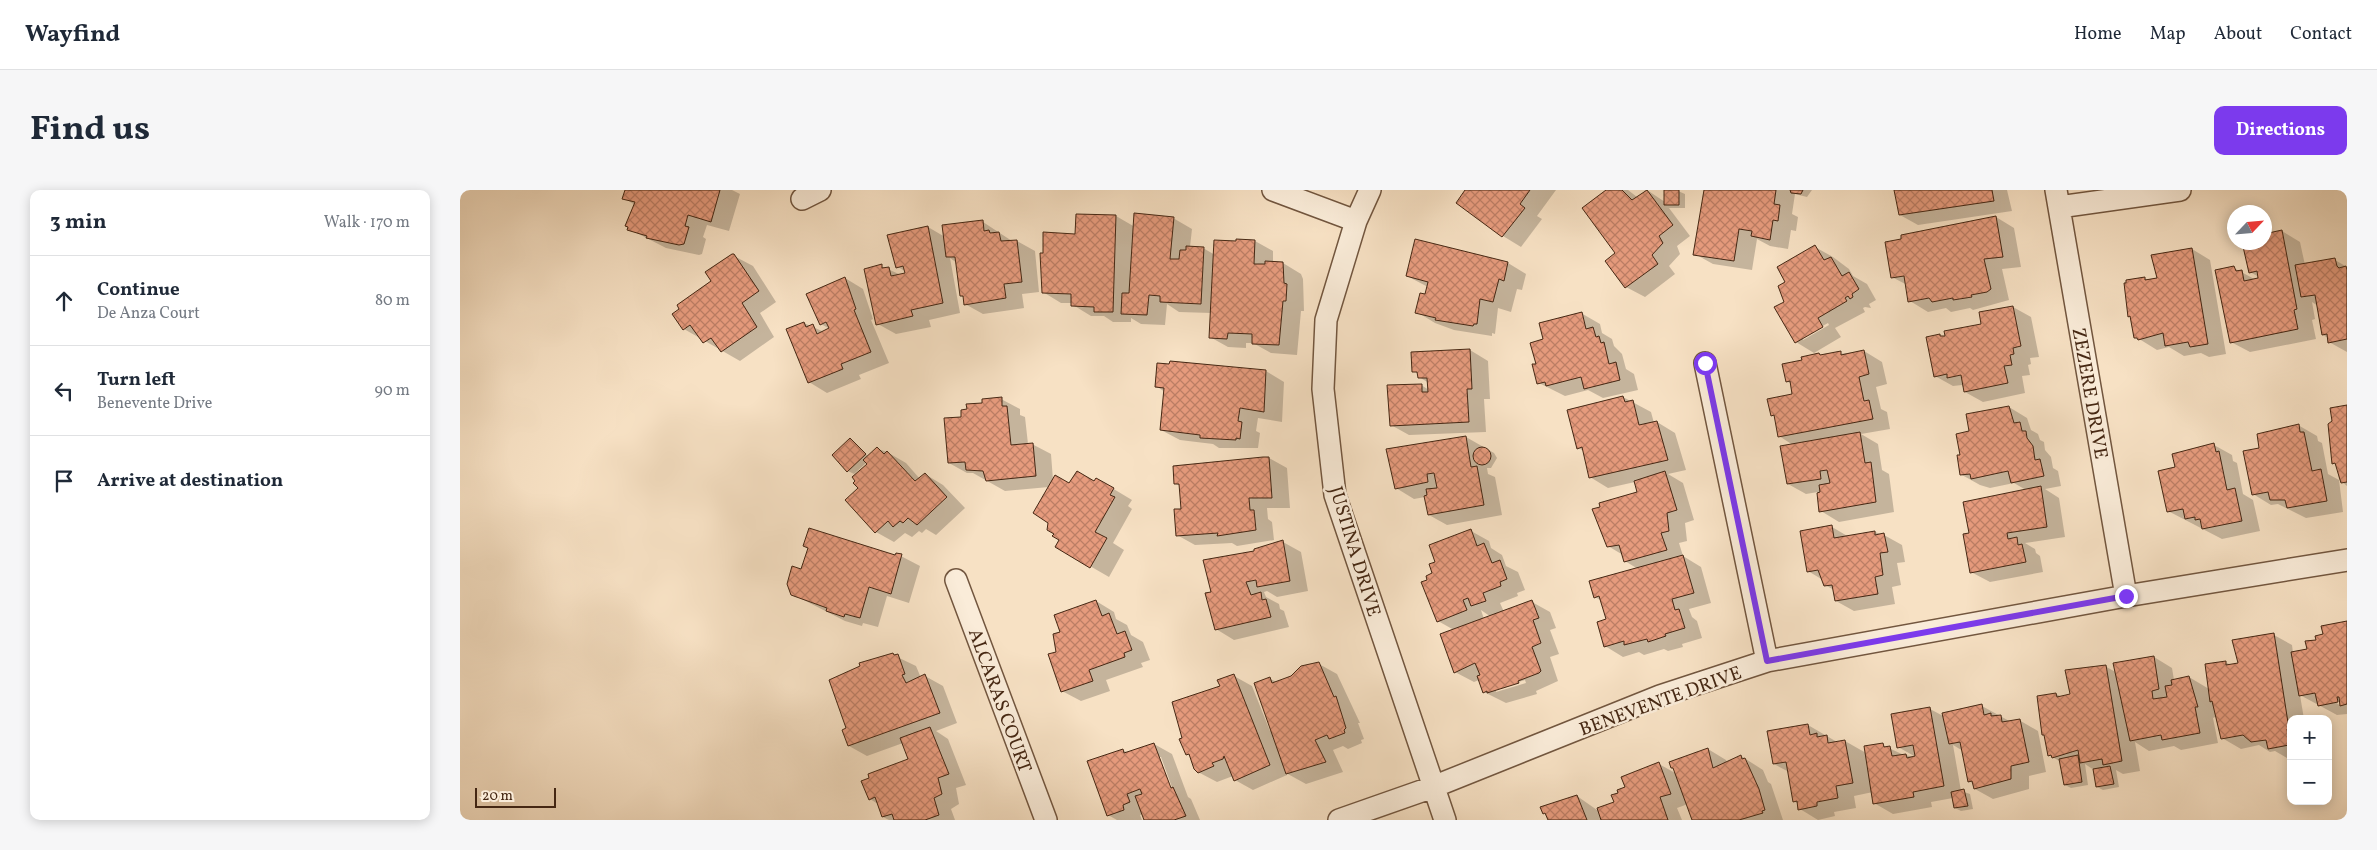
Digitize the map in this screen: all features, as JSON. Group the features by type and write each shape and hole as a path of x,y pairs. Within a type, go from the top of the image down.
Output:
{"street":[{"path":"1273,190 1356,221"},
{"name":"JUSTINA DRIVE","path":"1370,190 1356,221 1326,320 1324,389 1335,495 1445,820"},
{"path":"2058,198 2180,190"},
{"name":"ZEZERE DRIVE","path":"2058,198 2126,596"},
{"path":"1705,363 1767,661"},
{"name":"BENEVENTE DRIVE","path":"1339,820 1433,787 1660,696 1767,661 2126,596 2347,560"},
{"name":"ALCARAS COURT","path":"956,580 1046,820"}],"building":[{"path":"625,190 720,190 711,222 688,215 685,226 689,227 684,244 679,245 646,238 647,236 627,230 628,227 625,226 635,202 622,199"},
{"path":"1465,190 1530,190 1520,204 1525,208 1502,237 1456,203"},
{"path":"1606,190 1622,190 1632,200 1647,190 1673,225 1659,236 1663,243 1652,255 1658,264 1625,288 1605,261 1615,253 1582,208"},
{"path":"1664,190 1679,190 1679,205 1664,205"},
{"path":"1704,190 1776,190 1774,204 1780,205 1778,221 1773,220 1770,240 1751,236 1752,231 1739,229 1734,261 1693,255"},
{"path":"1790,190 1803,190 1801,194 1791,193"},
{"path":"1894,190 1992,190 1994,201 1899,215"},
{"path":"1134,213 1174,217 1170,259 1179,259 1180,250 1186,250 1186,246 1204,247 1201,304 1160,302 1160,296 1149,295 1147,315 1121,314 1122,293 1129,293"},
{"path":"1076,214 1116,215 1113,312 1094,312 1094,307 1071,306 1071,294 1042,293 1040,253 1043,253 1043,232 1075,234"},
{"path":"1996,216 2003,257 1984,259 1991,289 1987,292 1971,295 1972,297 1953,300 1953,298 1932,302 1929,298 1908,302 1904,276 1891,278 1885,242 1901,239 1901,235"},
{"path":"983,220 984,231 989,230 990,233 999,232 1001,241 1017,240 1022,282 1004,284 1006,298 964,305 963,296 960,296 955,257 946,257 942,225"},
{"path":"928,226 943,303 911,310 913,316 876,325 864,269 882,264 882,268 889,267 891,276 905,273 903,266 896,268 887,235"},
{"path":"2282,230 2297,309 2294,310 2298,329 2230,343 2215,270 2234,266 2236,271 2242,270 2244,281 2258,278 2257,271 2249,273 2244,250 2272,250 2272,232"},
{"path":"1236,239 1255,240 1254,264 1265,264 1265,261 1283,262 1284,283 1287,284 1286,301 1283,301 1279,345 1252,344 1252,334 1228,333 1227,339 1209,338 1214,240 1236,241"},
{"path":"1415,239 1508,262 1504,281 1499,279 1493,302 1480,299 1477,324 1473,326 1435,320 1436,318 1415,313 1420,293 1425,294 1428,282 1406,276"},
{"path":"1815,245 1824,260 1831,257 1842,276 1849,272 1859,289 1852,294 1853,297 1850,299 1848,296 1845,298 1847,301 1818,318 1823,327 1795,343 1774,307 1784,302 1778,286 1785,282 1777,267"},
{"path":"2192,248 2208,344 2190,347 2188,342 2165,346 2163,333 2138,340 2134,338 2130,316 2128,317 2124,283 2126,283 2126,280 2145,277 2145,280 2157,278 2151,255"},
{"path":"734,254 759,291 742,303 757,327 721,352 711,338 703,343 690,325 683,330 672,314 679,309 677,305 711,281 705,272"},
{"path":"2335,258 2339,268 2346,266 2347,270 2347,339 2328,343 2327,334 2322,335 2315,295 2301,297 2295,265"},
{"path":"845,277 856,309 854,310 871,352 841,364 843,369 808,383 786,329 804,322 806,327 813,324 817,334 829,328 826,322 820,325 806,294"},
{"path":"2013,306 2021,346 2013,348 2014,354 2010,355 2012,365 2004,366 2008,383 1964,392 1961,375 1947,378 1947,374 1934,377 1926,337 1940,334 1940,336 1945,336 1944,331 1981,324 1979,312"},
{"path":"1582,312 1586,329 1593,327 1596,337 1599,336 1601,343 1604,342 1609,364 1616,362 1620,380 1584,389 1581,377 1546,386 1545,382 1537,384 1532,364 1536,364 1530,343 1543,339 1539,323"},
{"path":"1470,349 1472,389 1467,389 1469,422 1390,426 1387,385 1422,384 1422,392 1428,392 1427,378 1418,378 1417,372 1412,372 1411,352"},
{"path":"1864,350 1869,374 1859,377 1864,401 1869,400 1873,419 1778,437 1774,415 1771,416 1767,399 1792,394 1790,381 1786,382 1782,364 1802,360 1801,357 1819,353 1820,355 1841,351 1841,355"},
{"path":"1170,361 1266,370 1264,412 1240,408 1238,421 1242,422 1240,439 1236,438 1236,440 1200,438 1200,435 1160,430 1164,388 1155,387 1157,363 1169,364"},
{"path":"1623,396 1625,402 1633,400 1639,425 1657,421 1668,460 1589,478 1582,447 1577,449 1567,410"},
{"path":"1002,397 1002,406 1007,406 1011,445 1033,443 1036,476 986,481 983,471 966,470 965,462 948,463 944,418 961,417 961,410 967,409 966,404 982,403 982,399"},
{"path":"2347,405 2347,482 2341,483 2335,463 2332,464 2328,424 2332,421 2330,408"},
{"path":"2009,406 2014,423 2020,422 2022,431 2026,431 2027,438 2033,446 2035,460 2040,459 2044,476 2011,483 2008,471 1971,479 1970,474 1960,475 1957,455 1960,455 1956,434 1969,431 1966,414"},
{"path":"2299,424 2300,432 2304,432 2312,471 2321,469 2327,501 2287,508 2285,500 2270,500 2268,492 2252,495 2243,451 2259,448 2257,434"},
{"path":"1860,432 1865,463 1871,462 1876,502 1819,512 1817,493 1820,492 1819,485 1830,483 1827,470 1820,471 1821,479 1787,484 1780,446"},
{"path":"1466,436 1471,467 1477,466 1484,505 1428,515 1424,496 1427,495 1426,489 1437,488 1434,473 1427,474 1428,482 1395,489 1386,449"},
{"path":"850,438 866,454 847,472 832,455"},
{"path":"2214,443 2216,452 2219,451 2227,490 2235,488 2242,521 2202,529 2200,519 2195,520 2195,517 2185,519 2183,509 2167,512 2158,471 2175,467 2172,454"},
{"path":"877,447 884,454 887,451 915,481 925,473 947,497 917,525 908,518 903,523 900,521 893,527 888,521 875,533 845,500 858,488 853,483 855,481 852,477 867,464 863,460"},
{"path":"1482,447 1488,450 1491,456 1488,462 1482,465 1476,462 1473,456 1476,450"},
{"path":"1269,457 1272,498 1249,498 1250,510 1254,510 1256,530 1217,536 1218,533 1176,536 1174,509 1181,509 1179,484 1174,484 1173,466"},
{"path":"1077,471 1094,481 1096,478 1114,488 1110,495 1115,497 1095,532 1107,538 1090,568 1055,547 1059,540 1047,530 1048,523 1033,513 1055,475 1069,483"},
{"path":"1665,471 1677,510 1667,513 1669,531 1661,533 1667,550 1624,562 1619,545 1607,547 1592,509 1600,507 1599,503 1637,492 1634,481"},
{"path":"2041,486 2047,527 2007,533 2008,539 2017,537 2018,545 2022,544 2026,562 1970,573 1963,534 1969,533 1963,502"},
{"path":"1832,525 1834,538 1875,531 1875,535 1884,533 1888,552 1880,553 1883,575 1875,577 1878,594 1835,601 1832,585 1824,586 1818,570 1807,572 1800,531"},
{"path":"809,528 895,555 896,553 902,554 891,594 869,587 860,618 845,614 844,617 826,611 827,608 791,595 787,584 792,566 801,569 808,548 803,546"},
{"path":"1471,529 1477,546 1484,543 1492,563 1500,560 1507,579 1500,582 1501,586 1483,593 1486,601 1471,606 1468,598 1463,600 1467,610 1437,622 1421,582 1427,580 1426,576 1432,573 1429,564 1435,562 1429,545"},
{"path":"1283,540 1290,581 1257,587 1256,580 1246,582 1251,595 1261,592 1262,600 1266,599 1271,617 1215,630 1205,593 1211,592 1203,560 1254,551 1254,549"},
{"path":"1683,555 1694,593 1672,599 1675,610 1679,609 1685,628 1648,642 1647,639 1624,645 1624,641 1604,647 1597,622 1606,619 1599,596 1594,598 1589,581"},
{"path":"1096,600 1102,616 1109,613 1117,634 1125,631 1132,650 1124,653 1125,657 1089,670 1093,681 1061,692 1048,654 1056,652 1053,634 1060,632 1054,615"},
{"path":"1532,600 1539,618 1533,620 1541,643 1532,647 1541,671 1539,673 1518,681 1519,683 1483,693 1477,676 1480,675 1475,663 1454,673 1440,634"},
{"path":"2347,621 2347,704 2340,706 2339,697 2337,697 2338,702 2318,706 2315,693 2299,696 2291,652 2307,649 2305,641 2316,640 2315,636 2323,634 2321,626"},
{"path":"2274,633 2287,716 2287,745 2268,749 2266,740 2251,742 2243,735 2221,739 2212,701 2210,702 2205,664 2226,661 2226,665 2238,663 2232,640"},
{"path":"893,653 894,655 898,654 905,674 902,675 906,683 925,674 940,713 848,746 842,730 846,728 829,680 860,666 859,663"},
{"path":"2154,656 2159,689 2152,691 2153,699 2167,697 2165,686 2172,685 2171,680 2189,676 2198,707 2195,707 2200,733 2162,740 2161,735 2130,741 2113,663"},
{"path":"1319,662 1334,697 1336,696 1346,728 1344,730 1345,733 1329,739 1327,735 1315,740 1326,762 1286,774 1254,683 1270,677 1272,683 1291,676 1301,666"},
{"path":"2106,665 2122,761 2103,765 2102,759 2080,763 2078,750 2052,758 2051,755 2048,756 2044,735 2042,735 2037,696 2056,693 2057,697 2070,694 2065,670"},
{"path":"1234,674 1270,765 1234,781 1224,756 1223,759 1212,763 1214,766 1198,773 1194,769 1189,754 1186,755 1179,739 1182,738 1172,702 1220,686 1217,680"},
{"path":"1982,704 1984,715 1991,713 1991,716 2001,715 2002,722 2020,719 2029,762 2011,766 2011,779 1974,789 1972,781 1968,782 1960,742 1949,744 1942,713"},
{"path":"1930,707 1944,786 1913,792 1914,797 1873,804 1864,746 1883,743 1884,747 1890,746 1892,756 1906,754 1907,758 1915,756 1913,745 1897,748 1891,714"},
{"path":"1808,724 1810,735 1817,733 1817,737 1827,735 1828,743 1845,740 1853,783 1836,786 1838,798 1817,802 1817,806 1798,810 1797,801 1793,802 1786,762 1773,764 1767,731"},
{"path":"930,727 949,774 938,778 942,794 934,798 939,815 925,820 894,820 892,814 882,817 875,797 869,800 861,781 869,778 868,774 908,759 900,738"},
{"path":"1154,743 1171,788 1173,787 1186,816 1174,820 1144,820 1135,796 1142,794 1140,789 1127,794 1130,802 1123,805 1124,810 1107,816 1087,761 1123,749 1124,753"},
{"path":"1708,748 1713,768 1741,755 1742,759 1745,758 1759,789 1765,810 1762,811 1763,813 1739,820 1692,820 1673,768 1671,768 1669,762"},
{"path":"2078,755 2082,782 2064,785 2059,759"},
{"path":"1659,762 1671,794 1660,797 1668,820 1601,820 1597,808 1614,802 1611,795 1618,793 1617,790 1625,787 1621,777"},
{"path":"2110,766 2114,784 2096,787 2093,769"},
{"path":"1964,789 1968,806 1954,808 1951,792"},
{"path":"1577,795 1587,820 1548,820 1545,813 1543,814 1540,807"}],"route":[{"path":"1705,363 1767,661 2126,596"}]}
